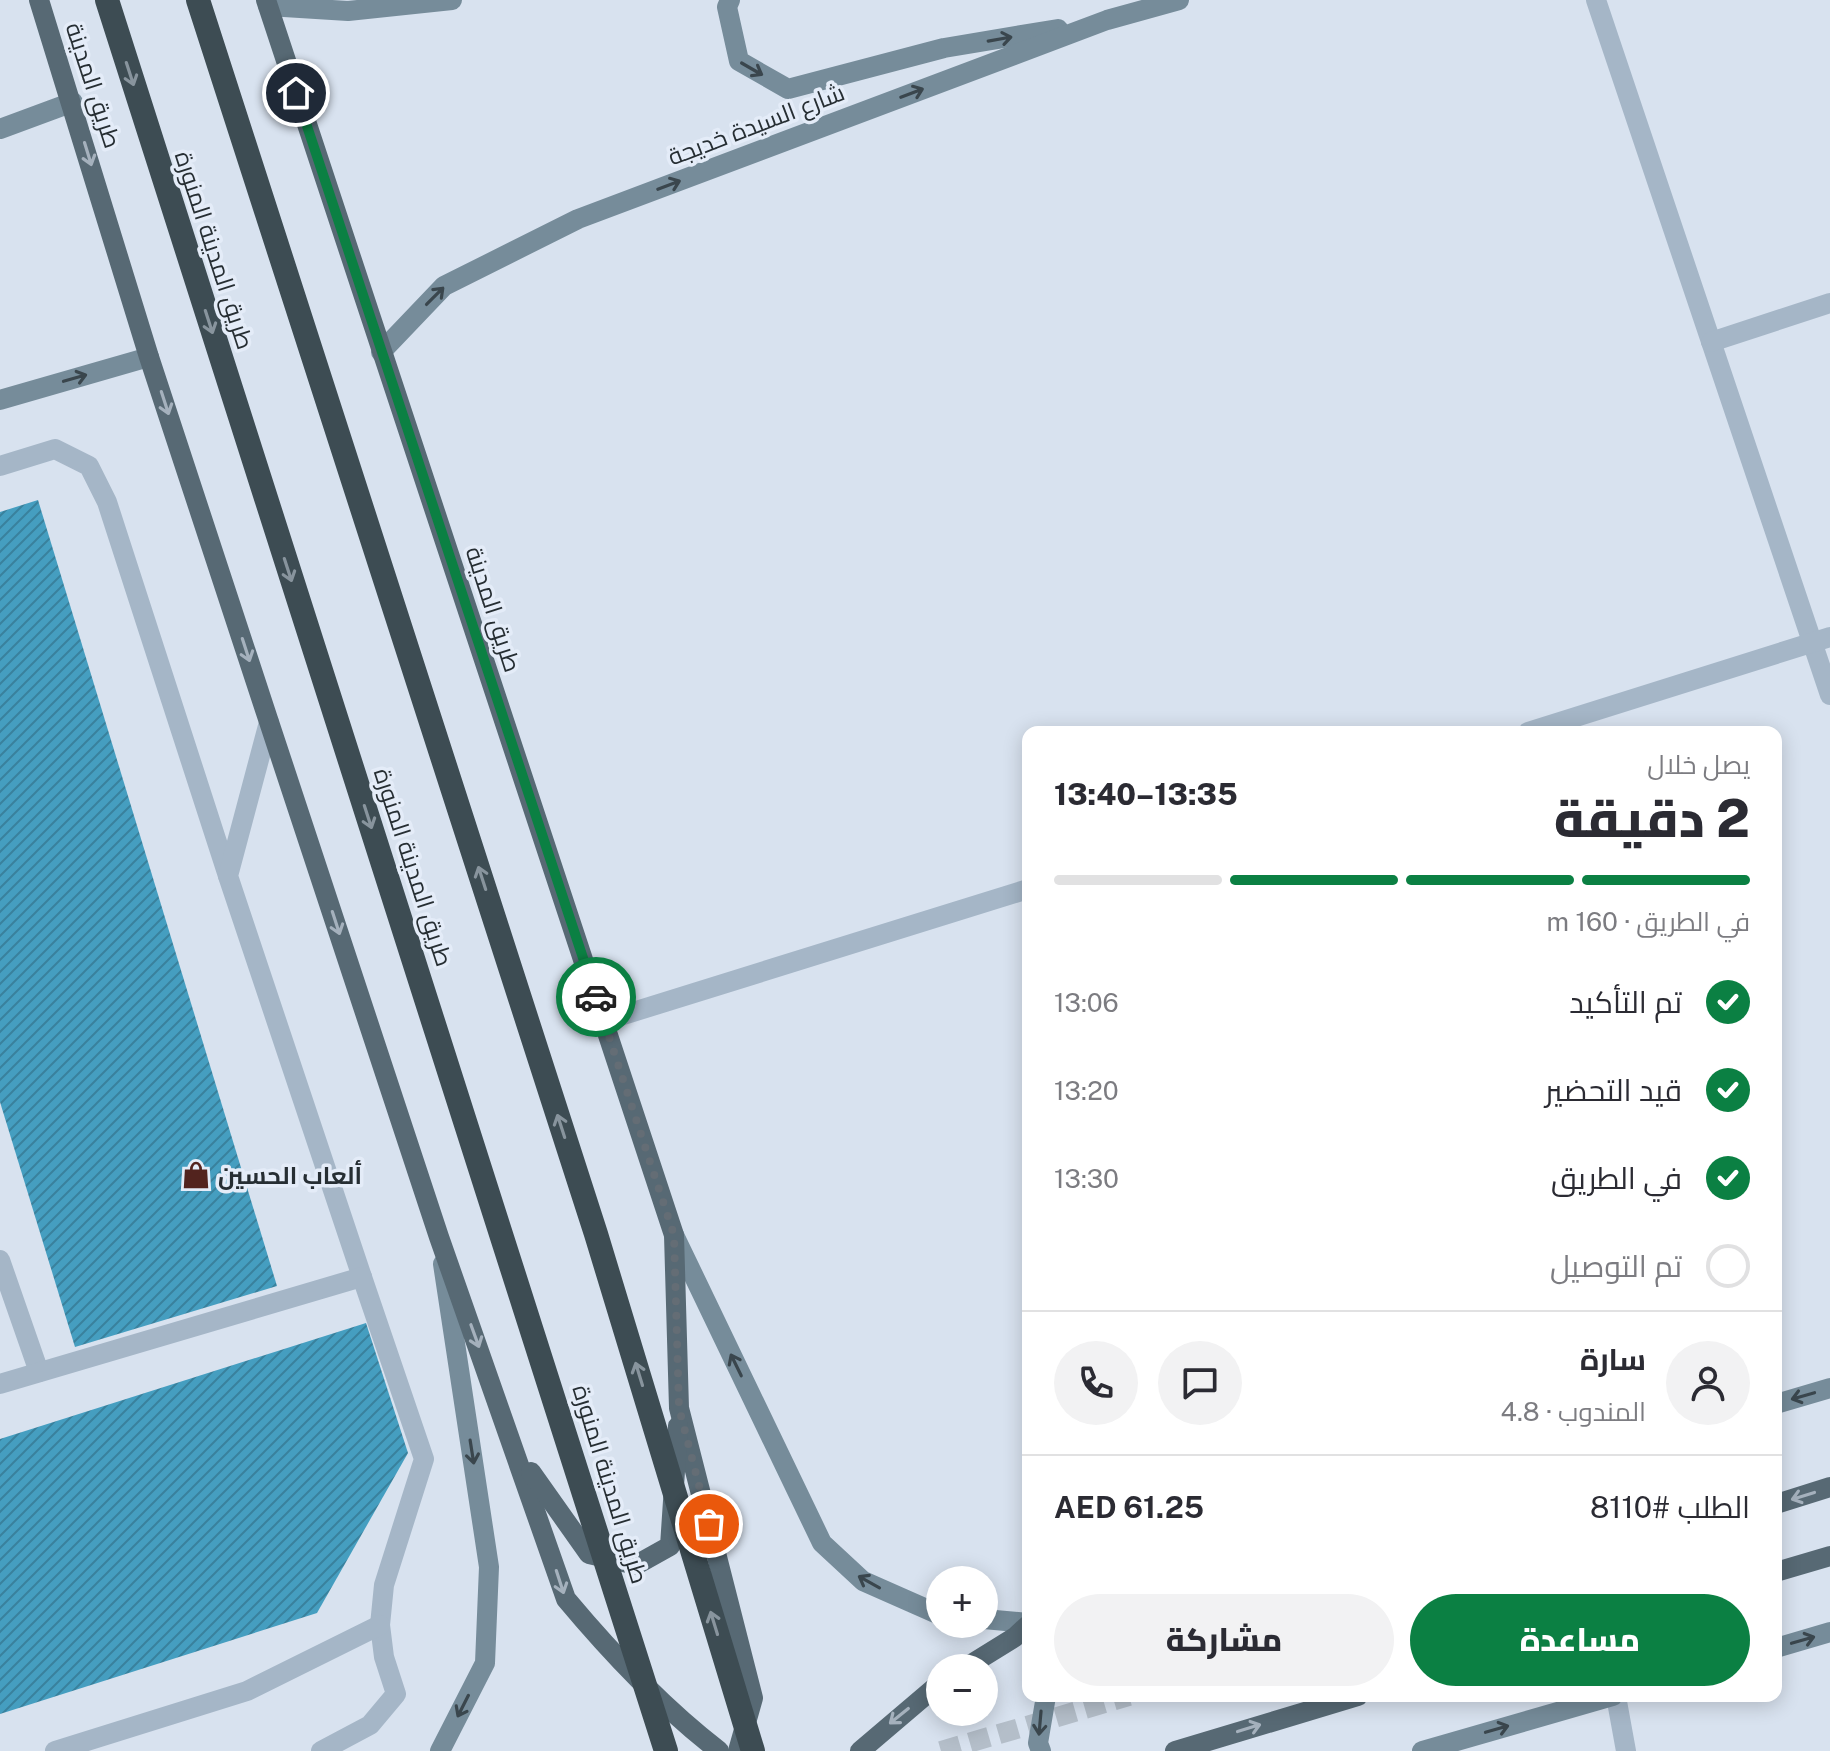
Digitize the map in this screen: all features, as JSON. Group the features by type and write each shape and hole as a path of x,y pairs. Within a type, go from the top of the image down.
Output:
{"highway":[{"name":"طريق المدينة المنورة","path":"107,0 666,1751"},
{"path":"198,0 596,1234 753,1751"}],"main road":[{"name":"طريق المدينة","path":"39,0 73,102 149,357 269,722 439,1237 517,1452"},
{"name":"طريق المدينة","path":"267,3 674,1235 679,1408"},
{"path":"517,1452 589,1554 636,1565 670,1546 679,1408"},
{"path":"679,1408 753,1698 738,1751"},
{"path":"517,1452 566,1599 604,1644 676,1716 719,1751"},
{"path":"1782,1502 1830,1487"},
{"path":"1782,1570 1830,1556"},
{"path":"988,1654 1022,1630"},
{"path":"860,1751 926,1695"},
{"path":"1175,1751 1338,1702"}],"street":[{"path":"267,3 348,11 452,0"},
{"path":"730,0 727,7 739,61 788,89 944,48 1107,20"},
{"name":"شارع السيدة خديجة","path":"381,352 444,286 578,219 1107,20 1179,0"},
{"path":"1596,0 1711,342 1821,640 1830,695"},
{"path":"0,129 73,102"},
{"path":"1711,342 1830,303"},
{"path":"0,400 149,357"},
{"path":"0,466 55,449 89,466 107,502 228,876 424,1459 384,1585 380,1625 384,1657 396,1694 370,1725 321,1751"},
{"path":"1547,726 1821,640"},
{"path":"228,876 269,722"},
{"path":"604,1021 1022,891"},
{"path":"674,1235 822,1543 863,1581 926,1609"},
{"path":"439,1237 489,1567 485,1663 440,1751"},
{"path":"0,1260 39,1372"},
{"path":"0,1384 362,1277"},
{"path":"1782,1402 1830,1388"},
{"path":"998,1621 1022,1623"},
{"path":"55,1751 247,1691 380,1625"},
{"path":"1782,1646 1830,1632"},
{"path":"1041,1751 1038,1743 1045,1702"},
{"path":"1422,1751 1594,1702"},
{"path":"1616,1702 1626,1751"}],"building":[{"path":"38,500 277,1286 75,1347 0,1102 0,512"},
{"path":"366,1323 408,1453 317,1613 0,1714 0,1439"}],"tunnel":[{"path":"941,1751 1108,1702"}],"way so far":[{"path":"596,997 674,1235 679,1408 709,1524"}],"place":[{"name":"ألعاب الحسين","path":"196,1175"}],"route":[{"path":"296,93 596,997"}]}
